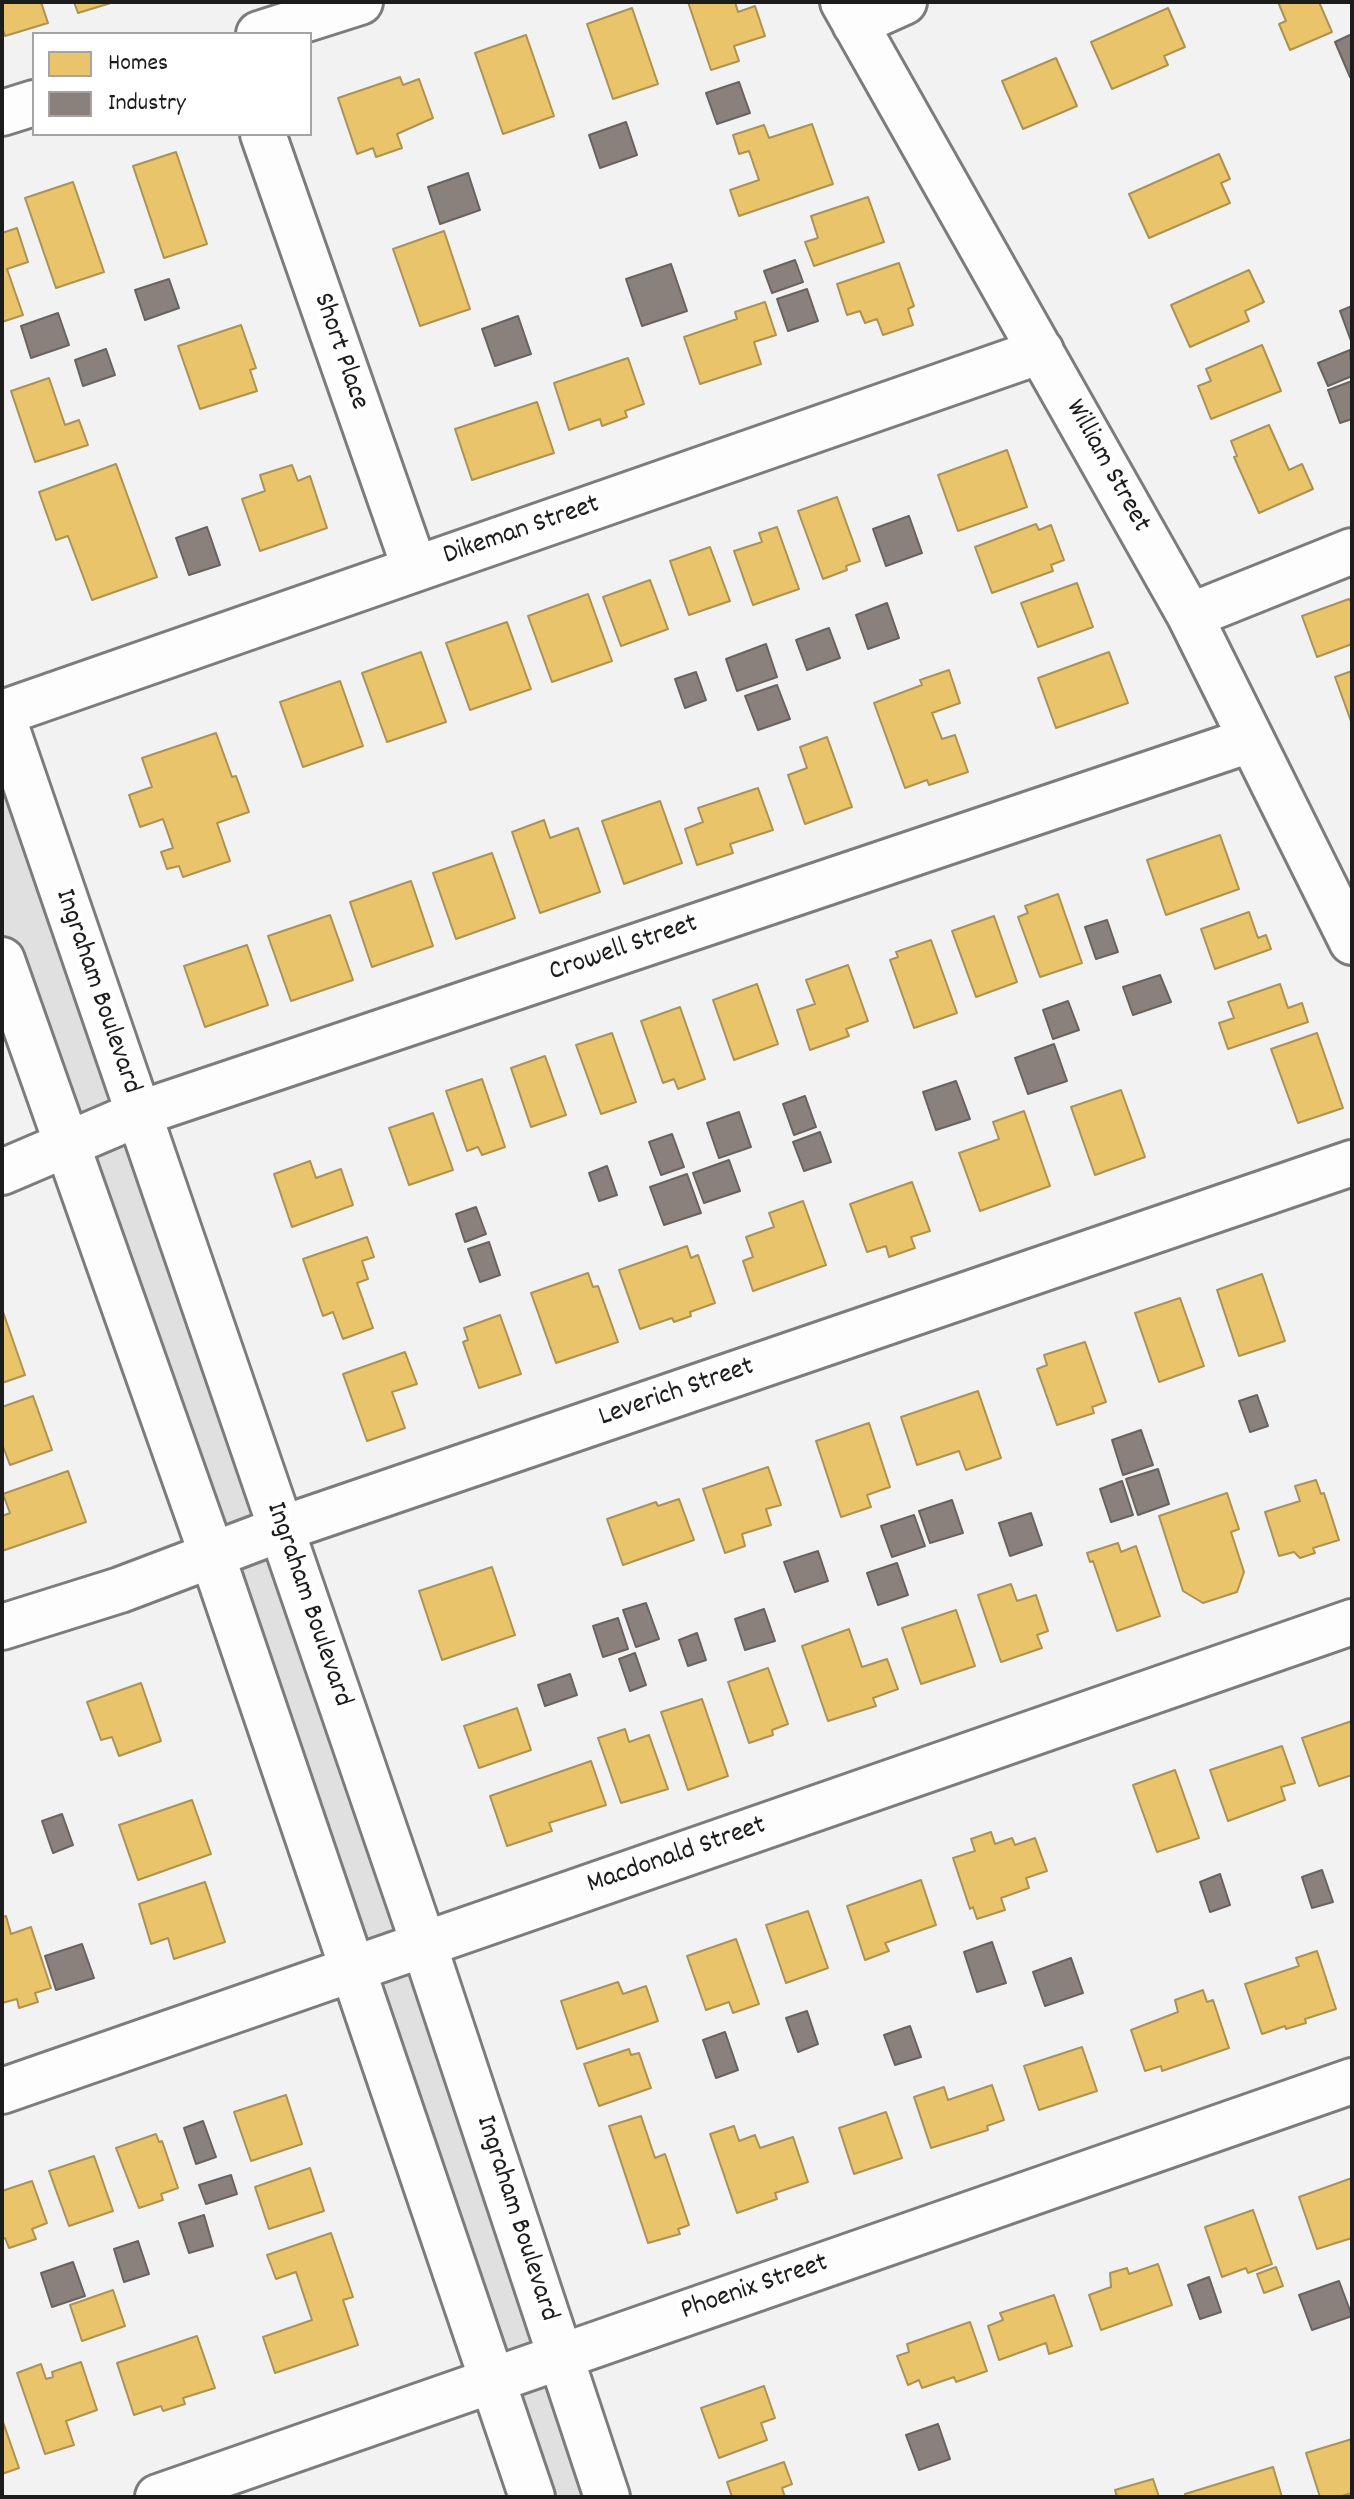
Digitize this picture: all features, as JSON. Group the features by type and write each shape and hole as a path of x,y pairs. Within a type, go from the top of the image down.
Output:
{"street":[{"path":"265,32 360,2"},
{"path":"849,13 904,2"},
{"name":"William Street","path":"849,13 1190,616 1352,942"},
{"path":"2,113 32,104"},
{"name":"Short Place","path":"264,136 415,569"},
{"name":"Dikeman Street","path":"2,714 1041,351"},
{"path":"1190,616 1352,551"},
{"name":"Ingraham Boulevard","path":"2,714 424,1945 607,2497"},
{"name":"Crowell Street","path":"2,1172 138,1114 1250,740"},
{"path":"2,960 212,1555 532,2497"},
{"name":"Leverich Street","path":"2,1627 120,1590 281,1529 1352,1163"},
{"name":"Macdonald Street","path":"2,2091 1352,1622"},
{"name":"Phoenix Street","path":"158,2497 1352,2081"}],"shaded area":[{"path":"2,715 607,2497 532,2497 2,960"}],"building: Homes":[{"path":"2,2 41,2 48,23 5,36"},
{"path":"74,2 114,2 78,13"},
{"path":"688,2 735,2 738,12 755,6 765,36 734,46 739,61 711,70"},
{"path":"1278,2 1319,2 1332,32 1290,50 1279,24 1286,21"},
{"path":"632,8 658,84 613,99 587,24"},
{"path":"1168,8 1185,47 1164,56 1168,65 1112,89 1091,42"},
{"path":"526,35 554,116 503,134 475,53"},
{"path":"1056,58 1077,106 1023,129 1002,81"},
{"path":"400,77 403,85 419,79 433,118 397,134 402,148 376,157 373,148 357,154 338,98"},
{"path":"812,124 833,184 739,216 730,190 759,180 749,151 739,154 733,135 764,125 769,138"},
{"path":"176,152 207,244 164,258 133,166"},
{"path":"1219,154 1230,179 1221,183 1230,203 1149,238 1129,194"},
{"path":"73,182 104,272 56,288 25,198"},
{"path":"868,197 884,242 814,266 805,242 818,238 811,216"},
{"path":"17,228 28,262 7,269 23,315 2,322 2,233"},
{"path":"444,231 470,309 420,326 393,249"},
{"path":"899,263 914,306 908,309 913,325 883,335 877,319 865,323 860,311 847,315 837,284"},
{"path":"1249,270 1264,302 1245,311 1249,321 1190,347 1171,305"},
{"path":"765,302 776,335 754,342 761,364 700,384 684,337 737,319 735,312"},
{"path":"241,325 256,368 250,370 257,391 200,409 178,346"},
{"path":"1262,345 1281,391 1211,419 1198,386 1211,381 1206,369"},
{"path":"628,358 644,404 625,411 627,417 602,426 600,419 569,430 554,383"},
{"path":"49,378 65,425 79,420 88,445 35,462 11,391"},
{"path":"537,402 554,453 472,480 455,429"},
{"path":"1269,425 1289,470 1302,464 1313,489 1259,513 1234,457 1237,456 1231,441"},
{"path":"1007,450 1027,507 958,531 938,475"},
{"path":"116,464 157,577 92,600 68,536 56,540 39,492"},
{"path":"292,465 298,481 310,476 327,528 260,551 242,499 265,491 260,475"},
{"path":"837,497 860,561 846,566 847,570 823,579 798,511"},
{"path":"1036,524 1039,530 1051,525 1064,560 1051,565 1053,571 992,593 975,547"},
{"path":"777,527 799,589 753,605 734,551 762,542 759,533"},
{"path":"710,547 730,601 689,615 670,561"},
{"path":"650,580 668,629 621,646 603,597"},
{"path":"1077,583 1093,627 1038,647 1021,603"},
{"path":"588,594 612,661 552,682 528,616"},
{"path":"1349,599 1352,603 1352,644 1317,657 1302,616"},
{"path":"507,622 531,689 470,710 446,643"},
{"path":"421,652 446,722 387,742 362,673"},
{"path":"1109,652 1128,703 1056,728 1038,678"},
{"path":"949,670 960,703 932,713 942,739 955,735 968,772 929,785 927,780 905,788 874,703 922,685 920,680"},
{"path":"1352,671 1352,724 1335,677"},
{"path":"340,681 363,746 303,767 280,702"},
{"path":"216,733 249,812 217,823 230,861 183,877 179,866 167,869 161,852 173,848 163,819 140,827 129,795 152,787 142,758"},
{"path":"827,737 852,807 805,824 788,775 807,768 800,747"},
{"path":"758,788 773,830 730,844 733,853 697,865 685,829 703,822 698,808"},
{"path":"660,801 682,863 624,884 602,821"},
{"path":"544,820 550,838 578,828 600,892 540,913 512,832"},
{"path":"1220,835 1239,889 1166,915 1147,860"},
{"path":"492,853 515,918 456,939 433,873"},
{"path":"411,881 433,946 372,967 350,902"},
{"path":"1058,894 1082,963 1040,977 1018,917 1028,913 1025,906"},
{"path":"1249,912 1258,938 1266,935 1271,949 1215,969 1201,929"},
{"path":"330,915 353,980 291,1001 268,936"},
{"path":"994,916 1017,982 976,997 952,931"},
{"path":"931,940 957,1013 914,1028 890,960 898,957 896,952"},
{"path":"247,945 268,1005 205,1027 184,966"},
{"path":"848,965 868,1021 846,1029 849,1036 810,1050 797,1010 815,1004 806,980"},
{"path":"757,984 778,1044 734,1060 713,1000"},
{"path":"1280,984 1288,1008 1302,1003 1308,1022 1228,1049 1219,1023 1234,1018 1228,1002"},
{"path":"680,1007 705,1079 678,1089 674,1079 663,1083 641,1021"},
{"path":"612,1033 636,1102 601,1114 576,1045"},
{"path":"1317,1033 1343,1108 1298,1123 1271,1049"},
{"path":"545,1056 566,1115 531,1127 511,1068"},
{"path":"482,1079 505,1147 482,1155 478,1147 467,1151 446,1091"},
{"path":"1121,1090 1145,1157 1095,1175 1071,1107"},
{"path":"1024,1111 1050,1186 980,1211 959,1153 999,1139 993,1122"},
{"path":"433,1113 453,1170 409,1185 389,1128"},
{"path":"310,1161 316,1178 341,1169 353,1205 292,1227 274,1174"},
{"path":"912,1182 930,1231 911,1237 915,1248 889,1257 886,1246 867,1252 850,1204"},
{"path":"803,1201 826,1265 753,1291 743,1261 753,1257 746,1237 774,1227 769,1213"},
{"path":"367,1237 374,1257 362,1261 368,1279 357,1283 373,1328 343,1339 333,1312 323,1316 303,1259"},
{"path":"687,1246 691,1258 698,1255 715,1303 674,1322 672,1318 640,1329 619,1270"},
{"path":"588,1273 593,1287 598,1286 618,1342 556,1363 531,1293"},
{"path":"1262,1274 1285,1341 1239,1356 1217,1290"},
{"path":"1180,1298 1204,1366 1159,1382 1135,1313"},
{"path":"2,1309 25,1375 2,1383"},
{"path":"500,1315 521,1374 479,1388 463,1342 468,1340 464,1328"},
{"path":"1085,1342 1106,1402 1092,1407 1094,1413 1057,1425 1037,1369 1047,1365 1044,1355"},
{"path":"405,1352 417,1384 392,1392 405,1428 367,1441 343,1374"},
{"path":"978,1391 1001,1458 966,1470 959,1451 917,1465 901,1417"},
{"path":"33,1396 52,1450 10,1465 2,1444 2,1407"},
{"path":"869,1423 890,1487 867,1495 871,1507 841,1517 816,1441"},
{"path":"768,1467 781,1505 766,1509 771,1525 742,1534 745,1546 725,1553 703,1489"},
{"path":"68,1471 86,1522 2,1551 2,1516 10,1513 3,1494"},
{"path":"1316,1480 1321,1494 1324,1493 1339,1540 1313,1548 1315,1553 1300,1558 1294,1552 1279,1556 1265,1512 1300,1501 1295,1486"},
{"path":"1227,1493 1239,1529 1231,1532 1244,1572 1237,1592 1203,1603 1183,1591 1159,1516"},
{"path":"679,1499 694,1540 623,1565 607,1519 656,1502 658,1506"},
{"path":"1118,1543 1121,1552 1136,1546 1160,1616 1117,1631 1093,1561 1090,1562 1087,1553"},
{"path":"492,1567 515,1635 442,1660 419,1591"},
{"path":"1011,1584 1017,1601 1036,1595 1048,1631 1037,1635 1042,1648 1001,1662 978,1595"},
{"path":"956,1610 975,1666 921,1684 902,1628"},
{"path":"849,1629 862,1667 887,1659 898,1689 873,1698 876,1706 828,1721 802,1646"},
{"path":"768,1668 788,1724 772,1730 773,1735 749,1743 728,1682"},
{"path":"141,1683 161,1741 119,1756 112,1737 101,1740 87,1702"},
{"path":"702,1699 728,1776 688,1790 661,1712"},
{"path":"517,1708 531,1750 479,1768 464,1726"},
{"path":"1352,1721 1352,1775 1319,1786 1302,1738"},
{"path":"625,1729 629,1742 649,1735 668,1789 621,1803 598,1738"},
{"path":"1282,1746 1295,1783 1281,1787 1285,1800 1228,1821 1210,1770"},
{"path":"591,1761 606,1805 549,1823 552,1831 507,1846 490,1796"},
{"path":"1175,1770 1199,1838 1157,1852 1133,1785"},
{"path":"192,1800 211,1854 138,1880 119,1825"},
{"path":"991,1832 995,1844 1012,1838 1015,1845 1035,1838 1047,1871 1026,1878 1029,1888 1001,1898 1005,1910 977,1919 973,1907 970,1909 953,1858 975,1851 971,1839"},
{"path":"921,1880 936,1925 885,1943 889,1951 865,1960 847,1906"},
{"path":"205,1882 225,1942 174,1959 168,1938 151,1944 139,1904"},
{"path":"808,1911 828,1968 786,1983 766,1925"},
{"path":"6,1916 11,1934 31,1927 51,1988 35,1993 38,2002 19,2008 17,1999 2,2003 2,1917"},
{"path":"736,1939 759,2004 733,2013 729,2002 706,2010 687,1956"},
{"path":"1317,1951 1336,2009 1305,2019 1306,2023 1262,2034 1245,1984 1299,1966 1296,1958"},
{"path":"618,1982 623,1994 646,1986 658,2021 577,2049 561,2001"},
{"path":"1203,1990 1207,2002 1213,2000 1229,2048 1162,2071 1161,2066 1145,2071 1131,2030 1178,2012 1175,2000"},
{"path":"1082,2047 1097,2091 1039,2110 1024,2066"},
{"path":"629,2049 631,2055 639,2053 651,2088 599,2106 584,2064"},
{"path":"992,2085 1004,2120 987,2126 988,2130 931,2148 914,2097 944,2087 948,2100"},
{"path":"286,2095 302,2144 251,2161 234,2112"},
{"path":"886,2112 902,2158 854,2174 839,2128"},
{"path":"641,2116 655,2158 665,2154 689,2225 678,2229 680,2234 648,2243 609,2126"},
{"path":"734,2126 739,2141 755,2135 760,2148 793,2137 808,2182 775,2193 777,2199 737,2213 710,2134"},
{"path":"156,2134 159,2142 162,2141 178,2188 161,2194 163,2200 139,2208 116,2148"},
{"path":"94,2156 113,2211 69,2226 49,2171"},
{"path":"310,2168 324,2211 269,2229 255,2187"},
{"path":"1352,2178 1352,2238 1317,2249 1299,2197"},
{"path":"32,2181 47,2223 32,2229 36,2239 9,2248 5,2238 2,2239 2,2191"},
{"path":"1253,2210 1272,2264 1248,2273 1246,2268 1222,2277 1205,2227"},
{"path":"331,2233 353,2297 343,2300 358,2345 275,2373 263,2337 312,2320 296,2272 276,2279 267,2255"},
{"path":"1158,2264 1172,2305 1101,2330 1089,2295 1111,2287 1110,2273 1127,2268 1129,2274"},
{"path":"1276,2267 1283,2286 1264,2293 1257,2274"},
{"path":"113,2290 125,2326 82,2341 70,2305"},
{"path":"1054,2295 1072,2346 1049,2354 1046,2343 999,2360 988,2326 1003,2320 1000,2313"},
{"path":"970,2322 987,2371 956,2382 954,2377 922,2388 919,2380 908,2385 897,2356 909,2352 907,2344"},
{"path":"197,2336 215,2388 183,2398 185,2404 163,2411 161,2406 134,2415 117,2363"},
{"path":"81,2362 97,2410 66,2421 74,2445 45,2454 17,2373 41,2364 46,2379 53,2377 52,2372"},
{"path":"764,2386 775,2418 761,2423 767,2440 719,2458 701,2408"},
{"path":"2,2419 19,2468 2,2474"},
{"path":"1352,2439 1352,2493 1320,2497 1306,2453"},
{"path":"784,2462 792,2484 782,2488 785,2497 732,2497 727,2482"},
{"path":"1273,2467 1282,2497 1186,2497 1185,2494"},
{"path":"1153,2479 1159,2497 1117,2497 1115,2490"}],"building: Industry":[{"path":"1352,34 1352,77 1350,77 1335,42"},
{"path":"739,82 750,113 717,124 706,93"},
{"path":"626,122 637,155 600,168 589,135"},
{"path":"468,173 480,210 440,224 428,187"},
{"path":"795,260 803,282 772,293 764,271"},
{"path":"671,264 687,311 642,326 626,279"},
{"path":"169,279 179,308 145,320 135,290"},
{"path":"807,289 818,321 788,331 777,299"},
{"path":"1352,306 1352,340 1351,341 1340,311"},
{"path":"58,313 69,345 31,358 21,326"},
{"path":"518,316 531,354 495,366 482,329"},
{"path":"106,349 115,375 83,386 75,360"},
{"path":"1350,350 1352,376 1328,386 1318,363"},
{"path":"1352,381 1352,419 1340,423 1328,390"},
{"path":"909,516 922,553 886,566 873,529"},
{"path":"207,527 220,565 189,575 176,538"},
{"path":"887,603 899,638 868,649 856,615"},
{"path":"829,628 840,658 807,670 796,640"},
{"path":"766,644 777,677 737,691 726,659"},
{"path":"696,672 706,700 685,708 675,679"},
{"path":"777,685 790,719 758,730 745,696"},
{"path":"1107,920 1118,952 1096,959 1085,927"},
{"path":"1160,975 1171,1002 1133,1015 1123,987"},
{"path":"1068,1001 1079,1030 1053,1039 1043,1010"},
{"path":"1054,1044 1067,1081 1028,1094 1015,1058"},
{"path":"956,1081 970,1119 936,1130 923,1092"},
{"path":"805,1096 816,1127 794,1135 783,1104"},
{"path":"739,1112 751,1147 719,1158 707,1123"},
{"path":"820,1132 831,1162 804,1171 793,1142"},
{"path":"672,1134 684,1167 661,1175 649,1142"},
{"path":"729,1160 740,1191 704,1203 693,1173"},
{"path":"607,1166 617,1195 599,1201 589,1173"},
{"path":"687,1174 701,1213 664,1225 650,1187"},
{"path":"476,1207 486,1234 465,1242 456,1214"},
{"path":"489,1242 500,1275 480,1282 468,1249"},
{"path":"1257,1395 1268,1426 1250,1432 1239,1401"},
{"path":"1141,1430 1153,1465 1123,1475 1112,1440"},
{"path":"1158,1469 1169,1504 1138,1515 1126,1479"},
{"path":"1122,1481 1133,1515 1111,1522 1100,1489"},
{"path":"952,1500 963,1533 930,1543 919,1511"},
{"path":"1031,1513 1042,1545 1010,1556 999,1523"},
{"path":"914,1515 925,1546 892,1557 881,1526"},
{"path":"818,1551 828,1581 795,1592 784,1562"},
{"path":"897,1563 908,1595 878,1605 867,1573"},
{"path":"646,1603 659,1639 636,1647 623,1610"},
{"path":"764,1609 775,1641 745,1650 735,1619"},
{"path":"618,1618 628,1649 603,1657 593,1626"},
{"path":"697,1633 706,1660 688,1666 679,1640"},
{"path":"635,1653 646,1685 630,1691 619,1659"},
{"path":"570,1674 577,1695 545,1706 538,1685"},
{"path":"62,1814 73,1845 53,1853 42,1821"},
{"path":"1322,1870 1333,1902 1312,1908 1302,1877"},
{"path":"1220,1874 1230,1905 1210,1912 1200,1882"},
{"path":"992,1942 1006,1983 977,1992 964,1952"},
{"path":"82,1944 94,1978 56,1990 45,1956"},
{"path":"1071,1958 1083,1993 1045,2006 1033,1972"},
{"path":"807,2011 818,2044 798,2052 786,2018"},
{"path":"910,2026 921,2057 895,2065 884,2035"},
{"path":"725,2032 738,2070 716,2078 703,2040"},
{"path":"203,2121 216,2157 196,2164 184,2128"},
{"path":"231,2175 237,2194 206,2204 199,2185"},
{"path":"204,2215 213,2246 189,2253 179,2223"},
{"path":"138,2241 149,2274 124,2282 114,2249"},
{"path":"73,2262 85,2296 52,2307 41,2273"},
{"path":"1209,2277 1221,2312 1200,2319 1188,2285"},
{"path":"1339,2281 1352,2316 1312,2330 1299,2295"},
{"path":"938,2424 950,2459 919,2470 906,2435"}]}
